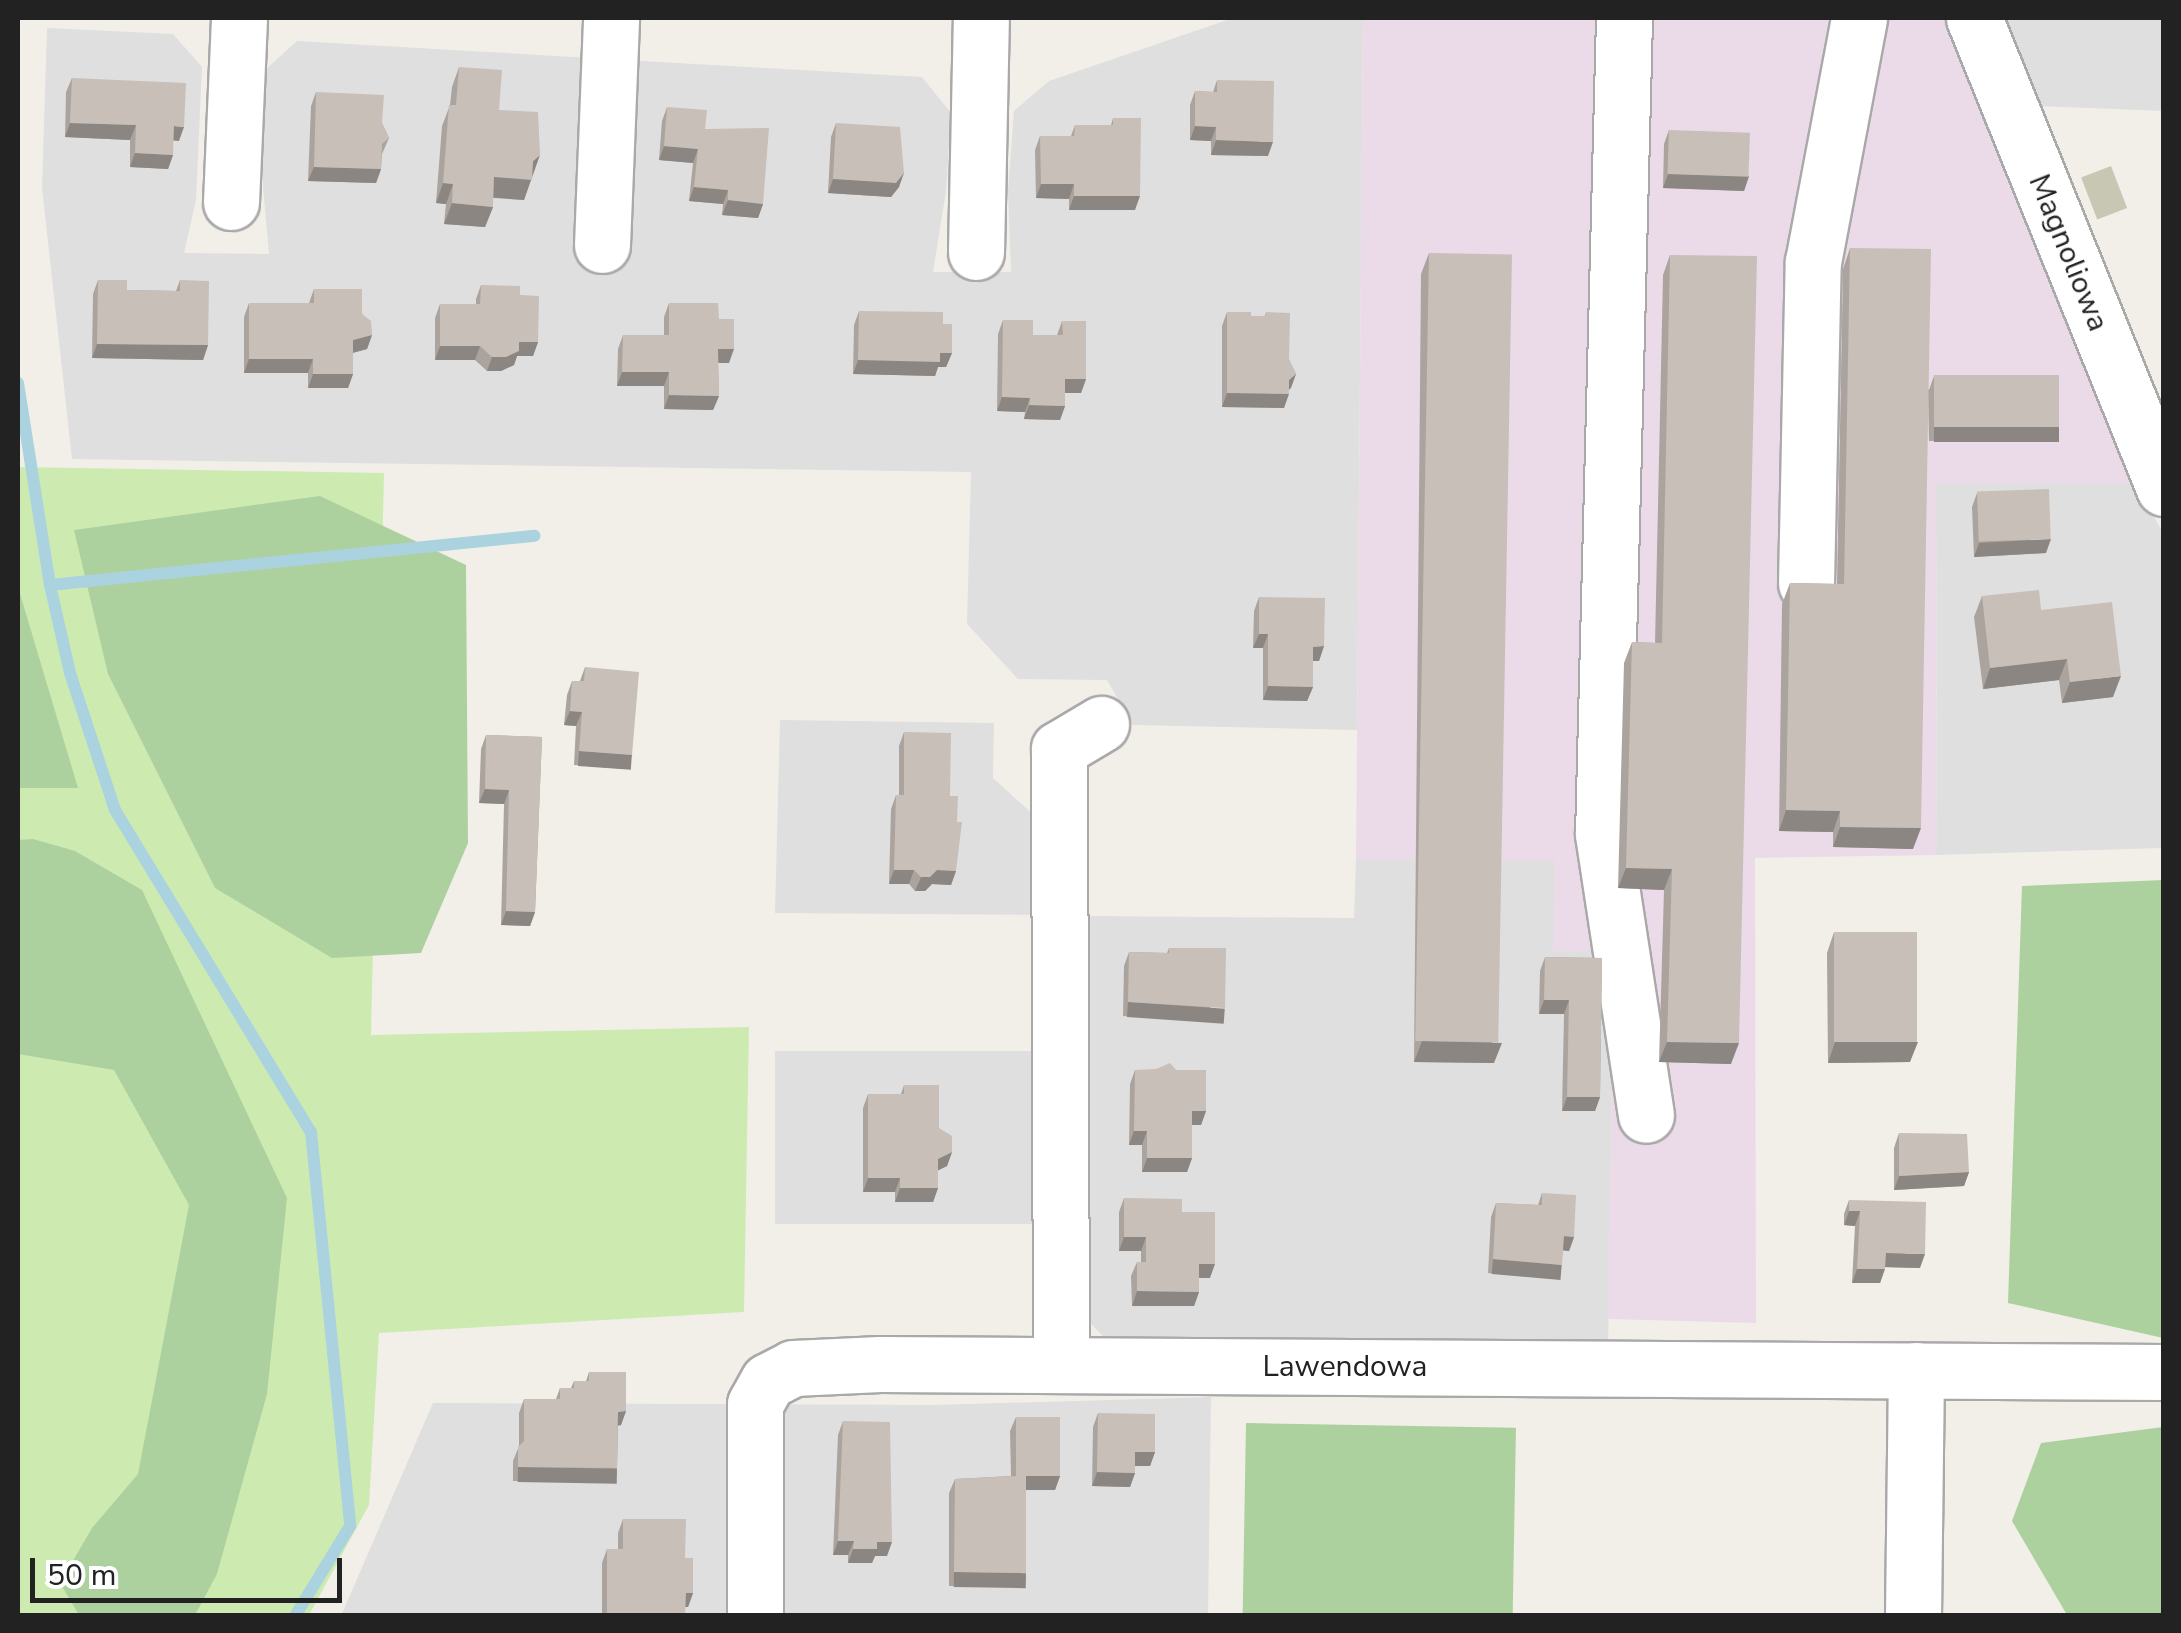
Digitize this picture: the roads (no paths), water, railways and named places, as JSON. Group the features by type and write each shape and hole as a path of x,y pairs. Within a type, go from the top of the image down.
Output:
{"street":[{"path":"231,202 240,18"},
{"path":"602,245 612,18"},
{"path":"976,252 981,18"},
{"path":"1624,18 1603,834 1646,1115"},
{"path":"1806,583 1813,262 1859,18"},
{"name":"Magnoliowa","path":"1974,18 2164,488"},
{"path":"1061,1366 1059,749 1101,724"},
{"name":"Lawendowa","path":"755,1616 755,1404 768,1381 792,1368 2164,1372"},
{"path":"1913,1616 1916,1370"}],"waterway":[{"path":"18,383 50,585 70,673 115,810 311,1132 350,1526 295,1616"},
{"path":"50,585 535,536"}]}
